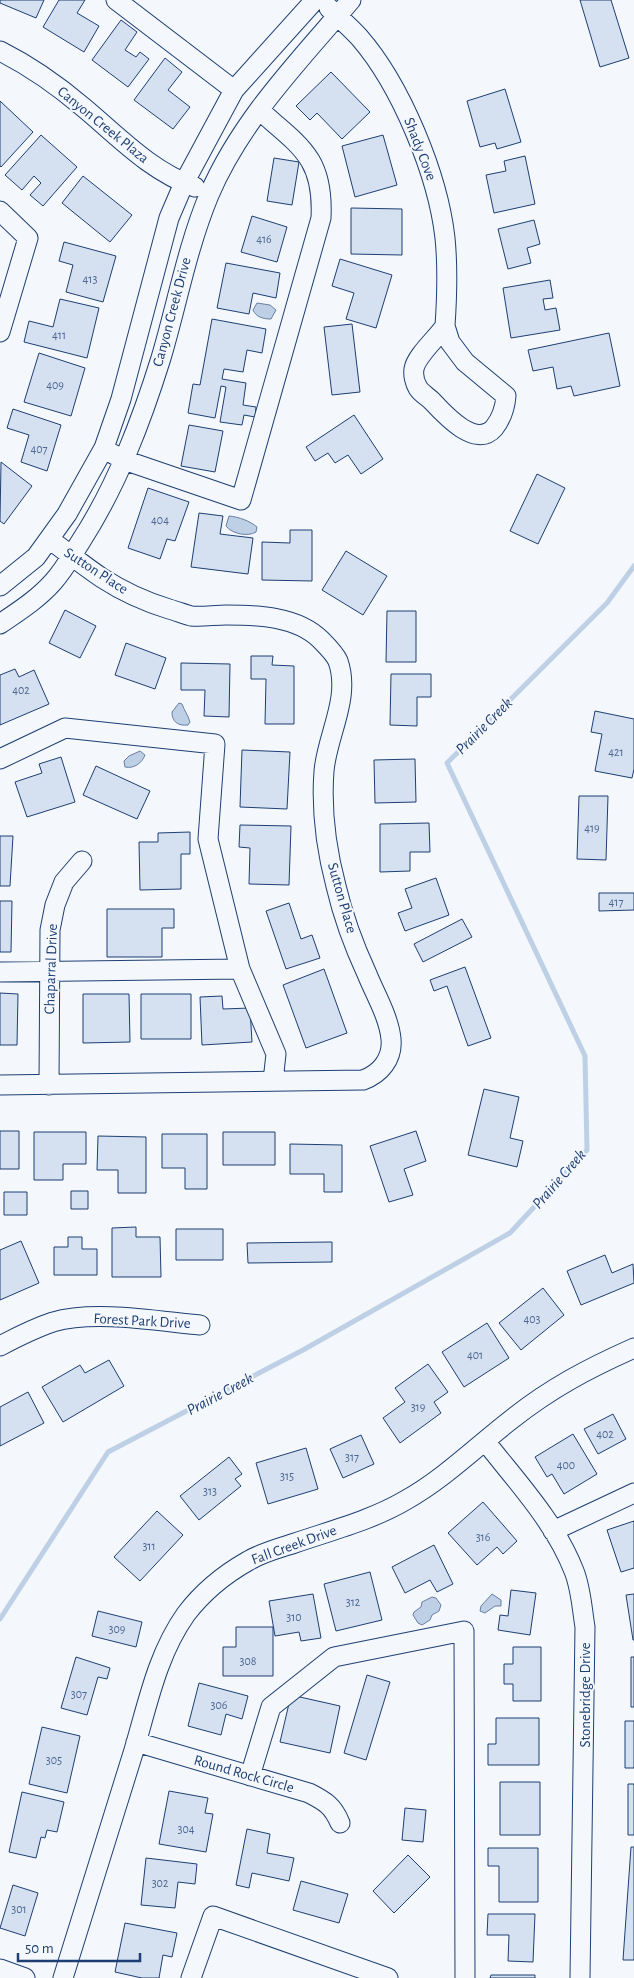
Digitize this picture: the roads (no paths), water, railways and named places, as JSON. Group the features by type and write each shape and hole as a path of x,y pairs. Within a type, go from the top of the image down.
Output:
{"street":[{"path":"116,0 234,90"},
{"name":"Canyon Creek Drive","path":"0,586 36,557 67,514 104,448 121,399 169,218 184,183 234,90 315,0"},
{"name":"Shady Cove","path":"321,0 359,37 384,70 404,109 421,149 436,193 445,237 448,279 445,326 450,342 465,362 506,396 505,410 498,423 491,432 484,435 475,435 460,427 418,388 415,380 416,362 445,326"},
{"name":"Canyon Creek Drive","path":"0,624 38,598 54,581 95,520 134,438 161,358 195,231 210,193 235,146 276,86 351,0"},
{"name":"Canyon Creek Plaza","path":"0,51 31,68 53,84 82,106 136,153 184,183 210,193"},
{"path":"104,448 124,460 241,500 321,218 322,197 318,176 309,157 259,110"},
{"path":"0,211 28,238 0,332"},
{"name":"Sutton Place","path":"0,1085 363,1080 373,1076 380,1070 389,1056 391,1039 384,1015 361,961 344,912 336,885 323,821 324,769 328,745 340,706 341,682 338,660 319,638 294,624 278,618 261,616 191,616 158,606 102,578 49,539"},
{"path":"0,759 65,728 215,744 208,839 240,969 276,1054 273,1081"},
{"name":"Chaparral Drive","path":"49,1085 50,930 55,905 64,882 82,861"},
{"path":"0,972 240,969"},
{"name":"Forest Park Drive","path":"0,1346 22,1334 45,1325 72,1318 123,1317 200,1325"},
{"name":"Fall Creek Drive","path":"63,1978 136,1742 146,1702 164,1653 186,1615 205,1593 250,1560 267,1552 357,1522 406,1501 429,1485 511,1419 558,1386 584,1370 634,1348"},
{"name":"Stonebridge Drive","path":"485,1441 562,1544 575,1572 585,1627 580,1978"},
{"path":"553,1531 634,1493"},
{"path":"250,1776 272,1707 334,1657 464,1631 465,1978"},
{"name":"Round Rock Circle","path":"136,1742 309,1793 324,1801 336,1811 340,1823"},
{"path":"192,1978 213,1916 388,1978"},
{"path":"0,1969 25,1978"}],"water":[{"path":"257,303 270,305 276,310 271,319 263,318 256,314 253,310"},
{"path":"229,516 251,523 257,527 256,532 245,534 232,531 226,526"},
{"path":"179,703 182,704 189,719 188,725 181,725 174,721 172,712"},
{"path":"140,751 145,755 142,761 132,767 125,767 124,761 129,756"},
{"path":"492,1594 501,1600 501,1606 495,1606 485,1613 480,1611 481,1606"},
{"path":"432,1597 436,1598 441,1605 439,1611 422,1625 418,1623 413,1615 414,1612 421,1607 422,1602"}],"waterway":[{"name":"Prairie Creek","path":"0,1619 108,1452 303,1350 510,1233 587,1150 585,1056 447,763 607,603 634,566"}]}
